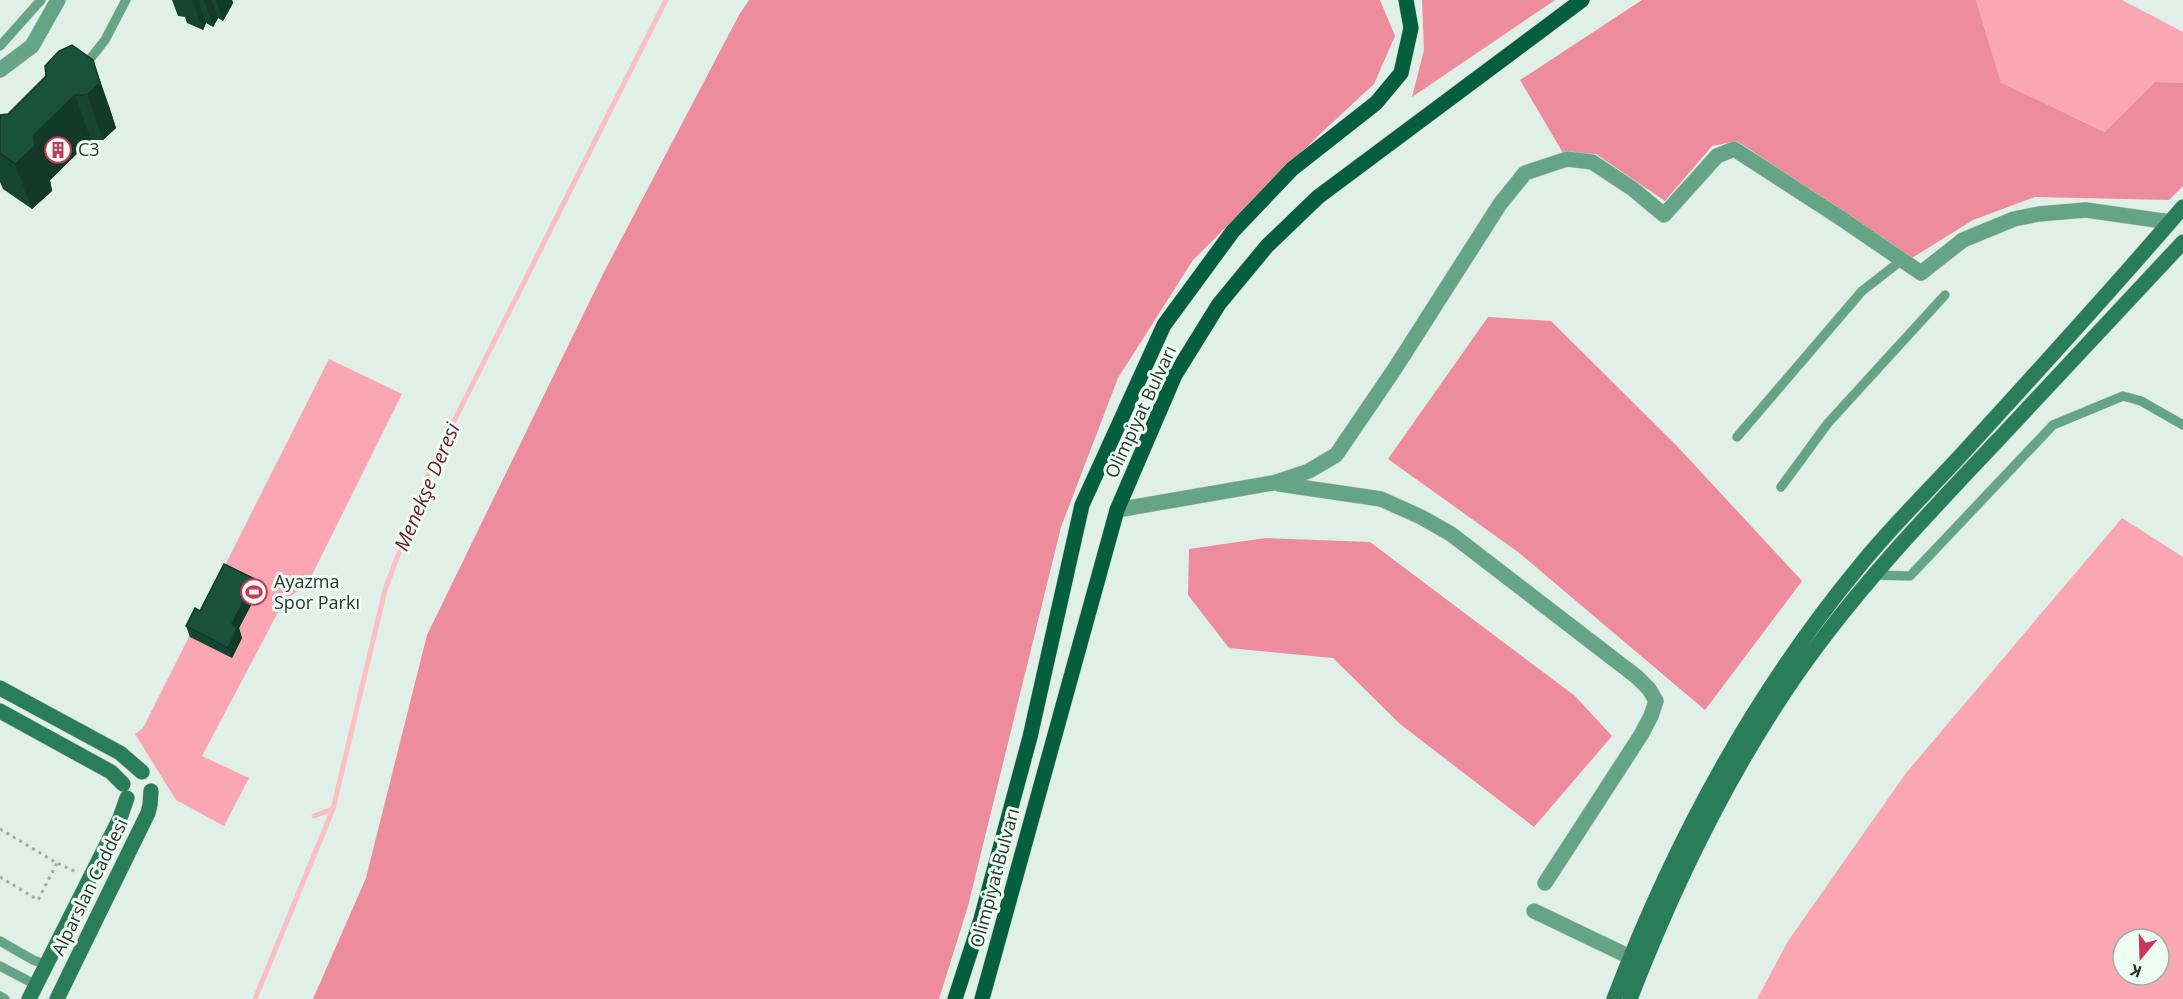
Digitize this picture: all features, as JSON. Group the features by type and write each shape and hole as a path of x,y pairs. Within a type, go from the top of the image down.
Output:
{"main road":[{"name":"Olimpiyat Bulvarı","path":"956,999 981,918 1030,737 1082,505 1164,325 1233,231 1285,177 1376,104 1401,73 1411,28 1406,0"},
{"name":"Olimpiyat Bulvarı","path":"982,999 1117,510 1175,375 1219,304 1267,246 1318,197 1582,0"}],"street":[{"path":"0,70 32,46 58,0"},
{"path":"1117,510 1273,483 1309,471 1336,455 1394,370 1500,204 1525,173 1567,159 1592,162 1633,189 1664,215 1717,156 1734,149 1921,273 1963,240 2014,219 2039,214 2086,210 2170,222"},
{"path":"1614,999 1673,857 1701,804 1764,699 1813,627 1862,562 2124,276 2183,207"},
{"path":"1630,999 1688,861 1749,750 1797,674 1874,575 2183,242"},
{"path":"1273,483 1381,499 1421,517 1451,534 1637,677 1649,689 1656,701 1651,716 1545,883"},
{"path":"0,688 120,753 142,772 151,791 142,800 134,801 111,772 0,711"},
{"path":"125,791 126,777 142,772"},
{"name":"Alparslan Caddesi","path":"33,992 120,818 125,791"},
{"name":"Alparslan Caddesi","path":"57,999 148,813 151,791"},
{"path":"1534,911 1630,957"}],"lane":[{"path":"0,46 41,0"},
{"path":"76,77 105,40 126,0"},
{"path":"1737,437 1862,291 1902,260"},
{"path":"1781,487 1828,423 1945,295"},
{"path":"1874,575 1910,576 2053,425 2123,396 2141,401 2183,424"},
{"path":"0,941 33,960 47,964"},
{"path":"0,966 33,992"},
{"path":"0,996 5,999"}],"path":[{"path":"0,829 57,863 90,879"},
{"path":"0,877 38,900 57,863"}],"shaded area":[{"path":"749,0 1380,0 1395,36 1374,84 1193,260 1118,378 1061,527 968,906 939,999 313,999 366,878 427,635 604,272"},
{"path":"1422,0 1555,0 1412,97 1424,50"},
{"path":"1642,0 1976,0 2001,83 2105,132 2155,82 2183,83 2183,186 2169,200 2035,197 1973,220 1912,258 1737,141 1712,146 1665,201 1596,154 1563,153 1520,80"},
{"path":"1976,0 2122,0 2183,32 2183,83 2155,82 2106,132 2001,84"},
{"path":"1488,317 1551,321 1676,445 1802,581 1705,710 1518,552 1388,459"},
{"name":"Ayazma Spor Parkı","path":"329,359 402,394 308,583 284,601 202,756 249,778 224,826 176,800 135,734 143,728"},
{"path":"2122,518 2183,557 2183,999 1757,999 1788,941 1906,773"},
{"path":"1266,538 1370,542 1575,696 1612,736 1534,827 1400,724 1333,658 1229,648 1188,595 1189,549"}],"building":[{"path":"72,45 93,60 100,83 87,95 75,95 34,135 35,146 15,164 0,153 0,115 8,114 46,76 45,66 59,51"},
{"path":"224,564 255,579 232,624 238,627 228,648 186,626 195,608 200,611"}],"waterway":[{"name":"Menekşe Deresi","path":"255,999 333,809 385,590 431,467 666,0"},
{"path":"314,816 333,809"}],"place":[{"name":"C3","path":"58,150"},
{"name":"Ayazma Spor Parkı","path":"254,592"}]}
